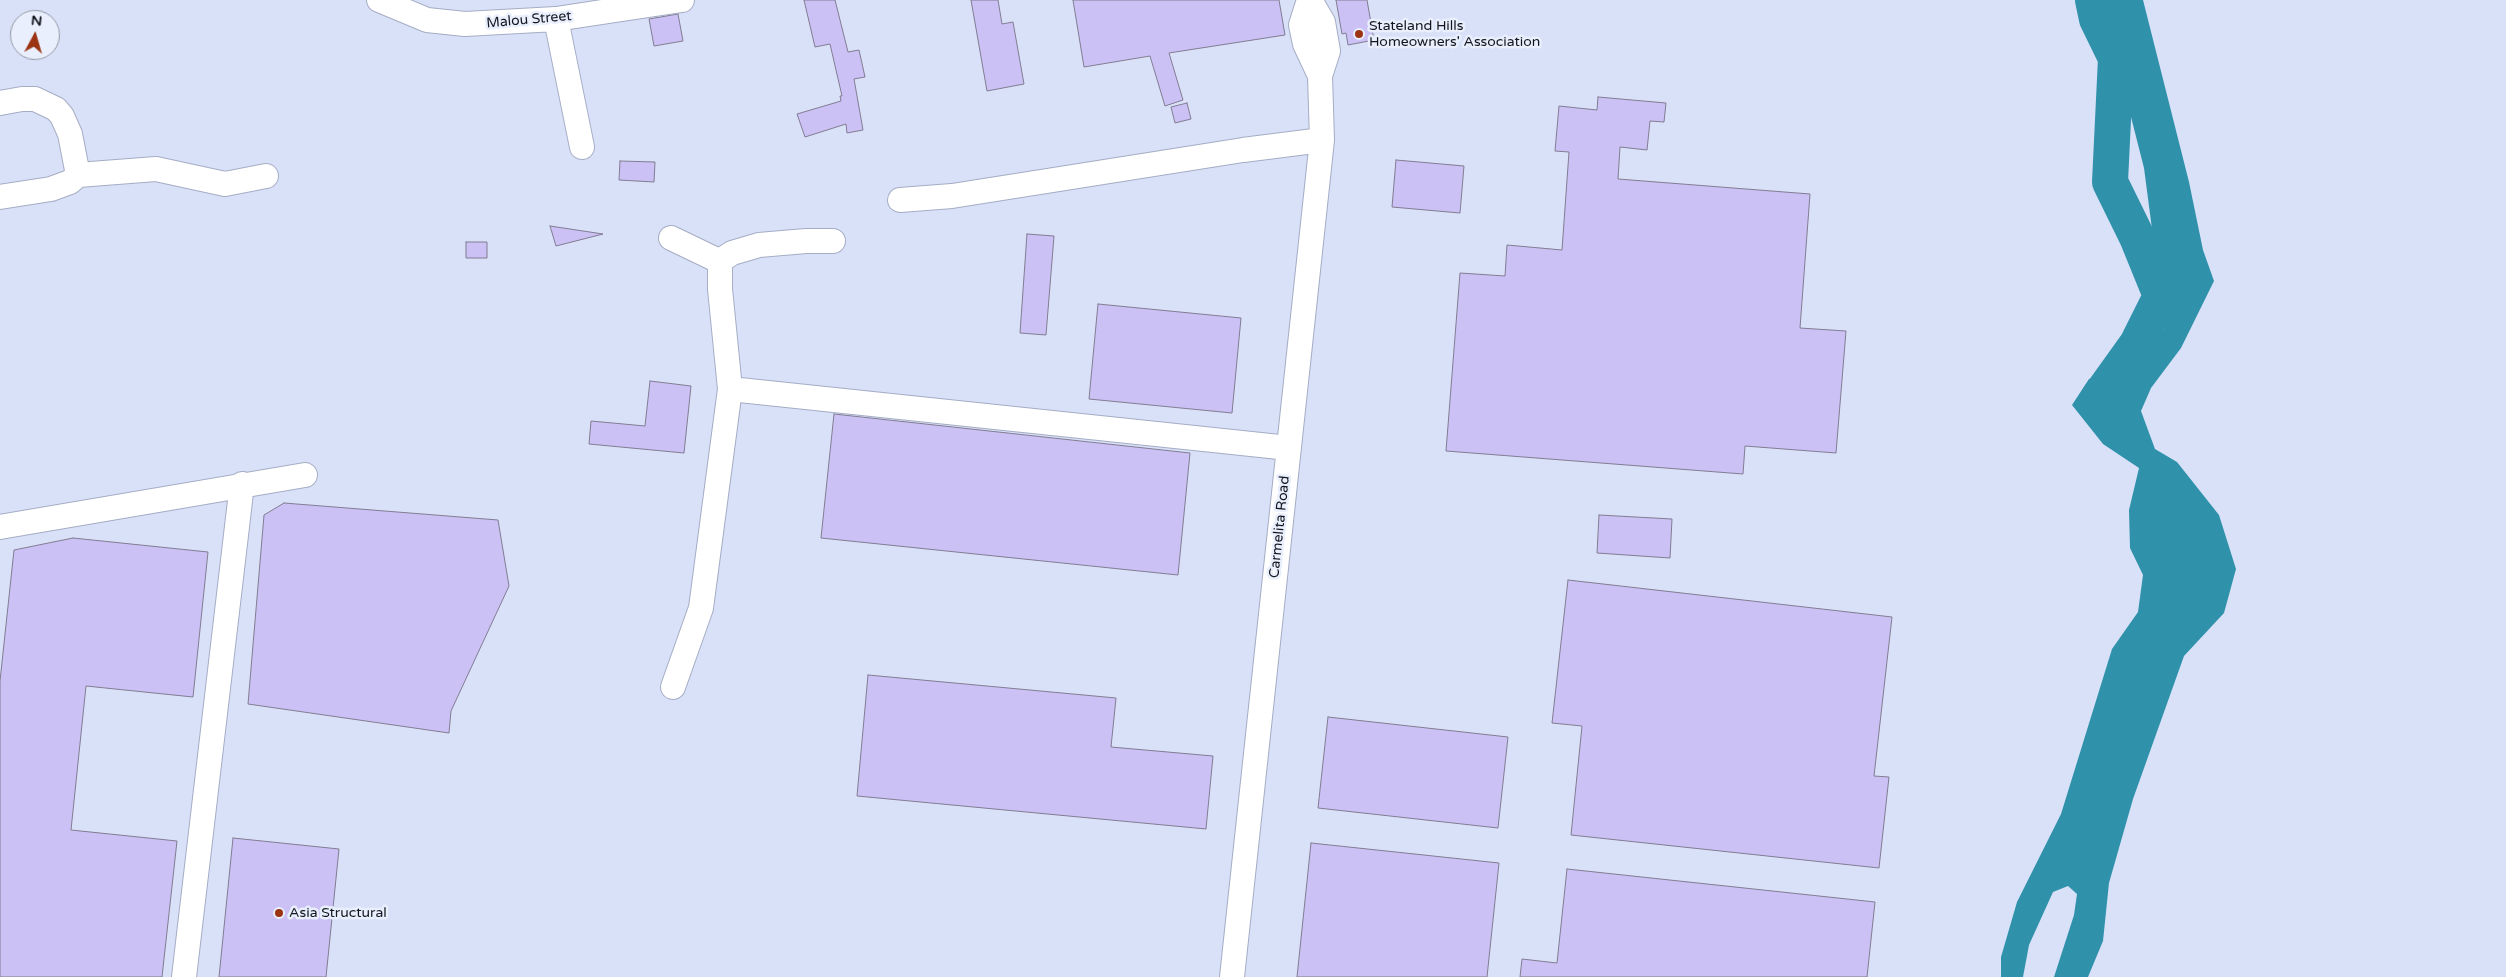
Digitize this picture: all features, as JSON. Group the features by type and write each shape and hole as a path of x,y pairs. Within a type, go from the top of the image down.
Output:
{"street":[{"name":"Malou Street","path":"379,0 427,20 465,24 542,13 682,0"},
{"name":"Carmelita Road","path":"1232,977 1322,140 1320,76 1328,51 1323,22 1310,0"},
{"path":"542,13 582,147"},
{"path":"0,103 35,99 56,109 62,116 70,134 78,175"},
{"path":"900,200 952,196 1243,150 1322,140"},
{"path":"0,197 51,189 70,182 78,175 156,169 225,184 266,176"},
{"path":"671,238 722,262"},
{"path":"673,687 702,608 730,389 720,289 722,262 732,253 759,245 797,241 833,241"},
{"path":"730,389 1288,448"},
{"path":"0,527 242,484 305,475"},
{"path":"184,977 242,484"}],"water":[{"path":"2093,0 2143,0 2189,182 2203,250 2214,281 2181,348 2151,388 2141,411 2155,449 2177,462 2219,515 2236,569 2224,613 2184,656 2133,799 2109,883 2103,941 2088,977 2054,977 2074,915 2077,894 2068,886 2053,892 2029,945 2023,977 2001,977 2001,957 2017,902 2061,814 2112,649 2138,612 2143,575 2130,548 2129,510 2139,468 2103,444 2072,405 2089,379 2131,368 2151,350 2165,328 2144,168 2116,58 2097,19"}],"building":[{"path":"804,0 835,0 848,52 859,50 865,77 854,79 863,130 847,133 846,124 805,137 797,114 841,101 840,96 842,96 830,44 815,47"},
{"path":"971,0 998,0 1002,24 1013,22 1024,84 987,91"},
{"path":"1073,0 1279,0 1285,35 1169,53 1183,100 1165,106 1150,56 1084,67"},
{"path":"1336,0 1367,0 1374,40 1348,45 1346,33 1342,34"},
{"path":"678,14 683,41 654,46 649,19"},
{"path":"1598,97 1666,103 1664,122 1650,121 1647,150 1620,147 1618,179 1810,194 1800,328 1846,331 1836,453 1745,446 1743,474 1446,451 1460,273 1505,276 1507,245 1562,250 1569,152 1555,151 1559,106 1597,110"},
{"path":"1187,103 1191,119 1175,123 1171,107"},
{"path":"1396,160 1464,166 1460,213 1392,207"},
{"path":"620,161 655,162 654,182 619,180"},
{"path":"550,226 603,234 556,246"},
{"path":"1027,234 1054,236 1046,335 1020,333"},
{"path":"466,242 487,242 487,258 466,258"},
{"path":"1098,304 1241,318 1232,413 1089,399"},
{"path":"650,381 691,386 684,453 589,444 591,421 645,426"},
{"path":"834,414 1190,453 1178,575 821,538"},
{"path":"284,503 498,520 509,586 451,711 449,733 248,704 264,515"},
{"path":"1599,515 1672,519 1670,558 1597,553"},
{"path":"73,538 208,552 193,697 86,686 71,830 177,841 162,977 0,977 0,681 14,550"},
{"path":"1568,580 1892,617 1874,776 1889,777 1879,868 1571,835 1582,726 1552,723"},
{"path":"868,675 1116,698 1111,747 1213,756 1206,829 857,796"},
{"path":"1328,717 1508,737 1498,828 1318,808"},
{"name":"Asia Structural","path":"233,838 339,849 326,977 219,977"},
{"path":"1311,843 1499,863 1487,977 1297,977"},
{"path":"1567,869 1875,902 1867,977 1520,977 1522,959 1557,963"}],"waterway":[{"path":"2093,0 2097,19 2116,58 2110,182 2137,237 2161,296 2137,344 2099,397 2111,412"}],"place":[{"name":"Stateland Hills Homeowners' Association","path":"1359,34"},
{"name":"Asia Structural","path":"279,913"}]}
